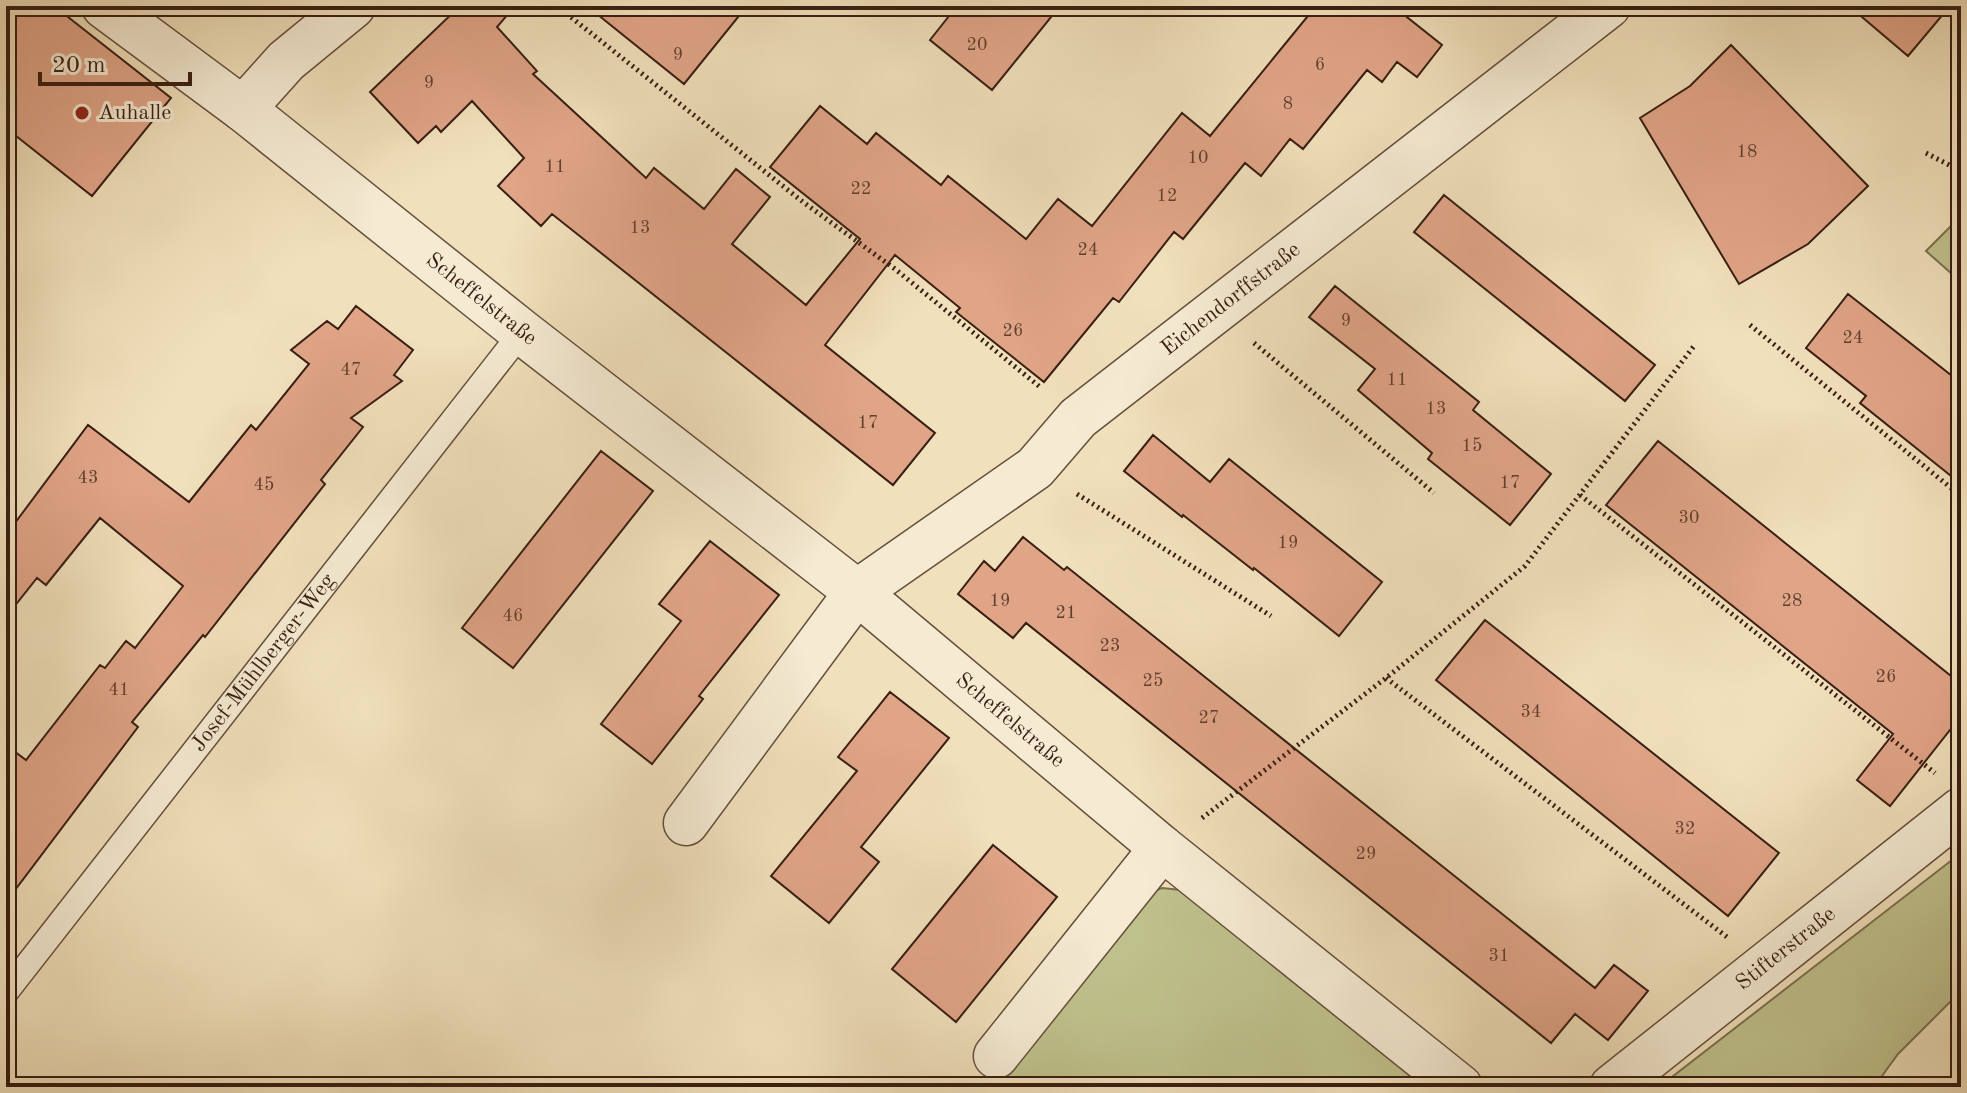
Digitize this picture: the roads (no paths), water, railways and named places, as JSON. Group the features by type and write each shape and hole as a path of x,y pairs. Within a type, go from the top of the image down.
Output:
{"street":[{"name":"Scheffelstraße","path":"104,6 243,109 522,332 857,592 1162,848 1460,1087"},
{"path":"243,109 286,61 353,6"},
{"name":"Eichendorffstraße","path":"857,592 1035,468 1078,418 1608,6"},
{"path":"686,823 857,592"},
{"name":"Stifterstraße","path":"1612,1087 1961,810"},
{"path":"996,1056 1162,848"}],"lane":[{"name":"Josef-Mühlberger-Weg","path":"6,992 522,332"}],"place":[{"name":"Auhalle","path":"82,113"}]}
